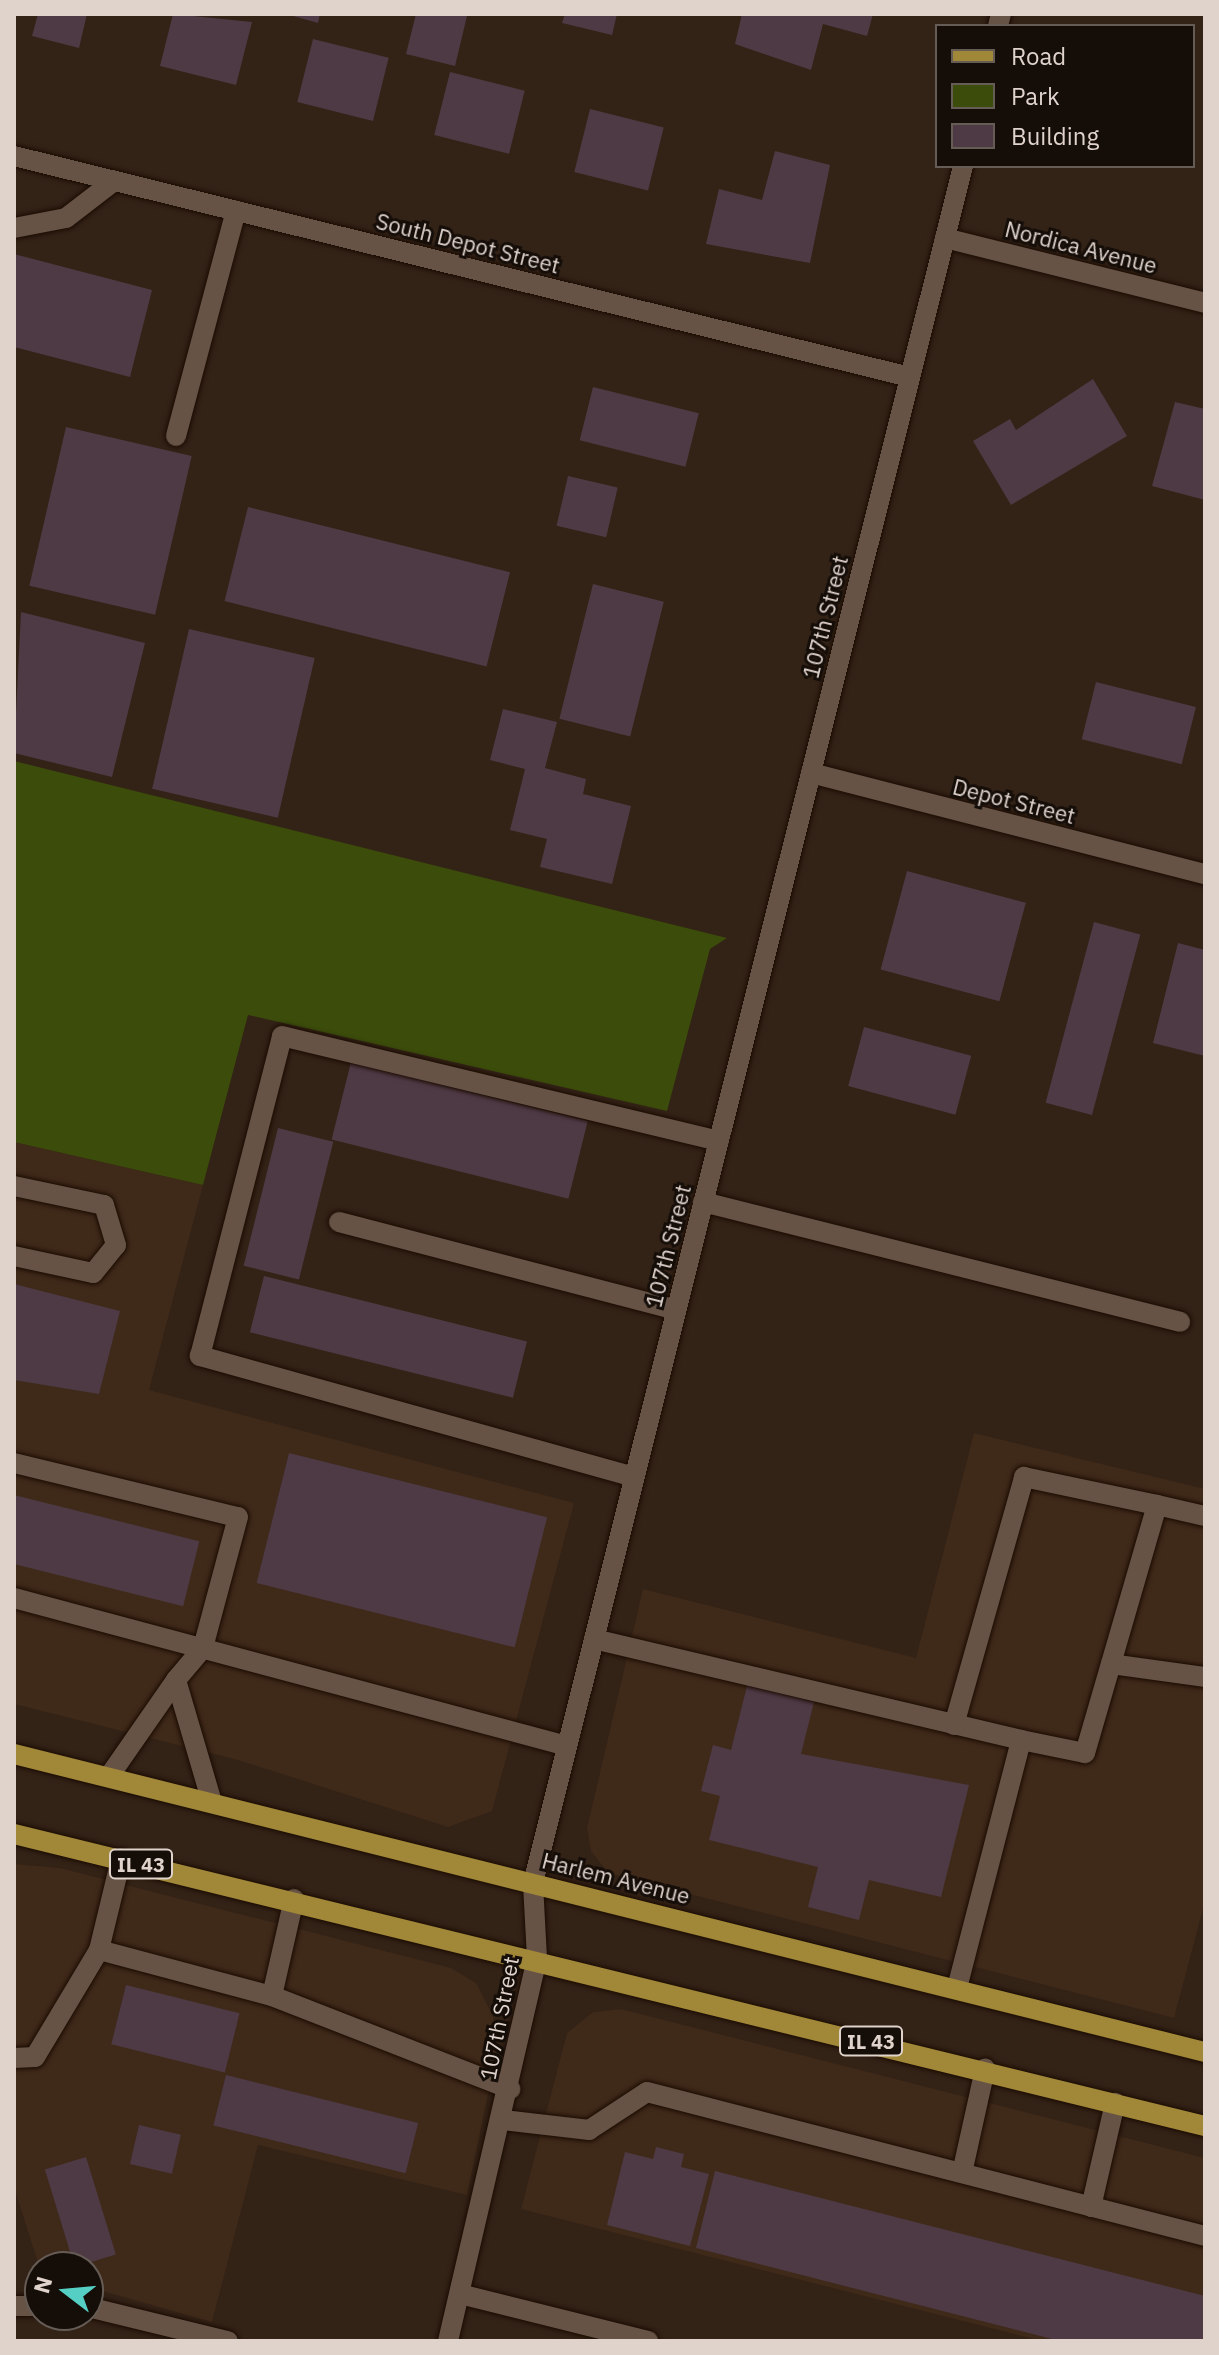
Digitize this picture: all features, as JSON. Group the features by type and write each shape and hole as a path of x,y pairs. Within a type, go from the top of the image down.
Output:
{"main road":[{"name":"Harlem Avenue","path":"14,1754 110,1775 1205,2052"},
{"name":"IL 43","path":"14,1834 537,1958 1205,2126"}],"street":[{"name":"South Depot Street","path":"14,156 910,377"},
{"name":"107th Street","path":"448,2341 511,2089 537,1958 533,1883 962,168"},
{"path":"14,228 66,218 114,181"},
{"path":"176,436 236,211"},
{"name":"Nordica Avenue","path":"945,238 1205,303"},
{"name":"Depot Street","path":"811,773 1205,874"},
{"path":"634,1477 200,1356 282,1036 719,1141"},
{"path":"14,1186 104,1205 116,1245 93,1273 14,1256"},
{"path":"703,1202 1180,1322"},
{"path":"339,1222 676,1310"},
{"path":"14,1463 238,1517 203,1648 176,1680 110,1775"},
{"path":"954,1725 1024,1477 1205,1516"},
{"path":"594,1639 1085,1753 1157,1505"},
{"path":"14,1598 567,1746"},
{"path":"1111,1664 1205,1677"},
{"path":"176,1680 212,1802"},
{"path":"957,1988 1021,1740"},
{"path":"14,2058 35,2057 99,1950 121,1859"},
{"path":"272,1996 294,1899"},
{"path":"99,1950 272,1996 511,2089"},
{"path":"962,2173 985,2069"},
{"path":"503,2120 589,2130 647,2092 1205,2236"},
{"path":"1091,2207 1115,2103"},
{"path":"460,2294 648,2341"},
{"path":"104,2311 228,2341"}],"shaded area":[{"path":"14,1142 203,1185 149,1390 574,1503 492,1811 448,1827 238,1760 14,1704"},
{"path":"974,1433 1205,1489 1205,1901 1174,2018 608,1873 591,1851 587,1828 643,1589 916,1658"},
{"path":"14,1864 60,1868 451,1968 476,1983 493,2016 497,2050 467,2195 258,2145 212,2322 104,2292 104,2251 34,2251 14,2187"},
{"path":"621,2009 1205,2158 1205,2341 1042,2341 521,2209 567,2033 593,2012"}],"green space":[{"path":"14,761 727,938 710,949 667,1111 248,1015 203,1185 14,1142"}],"building":[{"path":"38,14 87,14 79,48 32,36"},
{"path":"173,14 252,22 236,85 160,66"},
{"path":"286,14 320,14 318,23"},
{"path":"416,14 467,16 455,66 406,54"},
{"path":"565,14 617,14 612,35 562,23"},
{"path":"742,14 873,14 867,36 823,24 811,70 735,44"},
{"path":"313,39 389,58 373,121 297,102"},
{"path":"450,72 525,91 509,154 434,135"},
{"path":"590,109 664,127 648,190 574,172"},
{"path":"775,151 830,165 810,263 706,244 719,189 762,200"},
{"path":"14,254 152,290 130,377 14,347"},
{"path":"1093,379 1127,436 1011,505 973,441 1010,419 1016,430"},
{"path":"593,387 699,413 685,467 580,440"},
{"path":"1175,402 1205,409 1205,500 1152,486"},
{"path":"66,427 192,456 155,615 29,586"},
{"path":"568,476 618,487 606,537 557,526"},
{"path":"248,507 510,572 487,666 225,601"},
{"path":"593,584 664,602 630,737 559,719"},
{"path":"21,612 145,643 112,777 14,753"},
{"path":"189,629 315,658 278,818 152,789"},
{"path":"1096,682 1196,707 1182,764 1082,739"},
{"path":"503,709 557,722 545,768 586,779 583,794 631,806 612,884 540,867 547,839 510,830 525,769 490,760"},
{"path":"907,871 1026,903 999,1001 881,970"},
{"path":"1094,922 1140,934 1092,1115 1046,1103"},
{"path":"1178,943 1205,950 1205,1056 1153,1043"},
{"path":"864,1027 971,1056 955,1115 848,1086"},
{"path":"351,1062 588,1121 568,1199 332,1140"},
{"path":"278,1128 333,1142 299,1280 244,1266"},
{"path":"264,1276 527,1342 513,1398 250,1332"},
{"path":"14,1284 120,1311 99,1394 14,1380"},
{"path":"289,1453 547,1517 515,1647 257,1583"},
{"path":"14,1495 199,1541 183,1606 14,1564"},
{"path":"748,1682 815,1698 801,1754 969,1785 941,1897 869,1880 859,1920 808,1907 818,1867 709,1840 720,1796 701,1791 713,1745 731,1750"},
{"path":"126,1985 240,2013 225,2072 111,2044"},
{"path":"226,2075 418,2123 406,2173 213,2125"},
{"path":"139,2125 181,2135 172,2174 130,2164"},
{"path":"656,2147 684,2154 681,2167 709,2174 690,2246 607,2225 625,2152 653,2159"},
{"path":"86,2157 116,2255 104,2258 104,2251 70,2251 45,2170"},
{"path":"715,2171 1205,2296 1205,2341 1060,2341 696,2248"}]}
